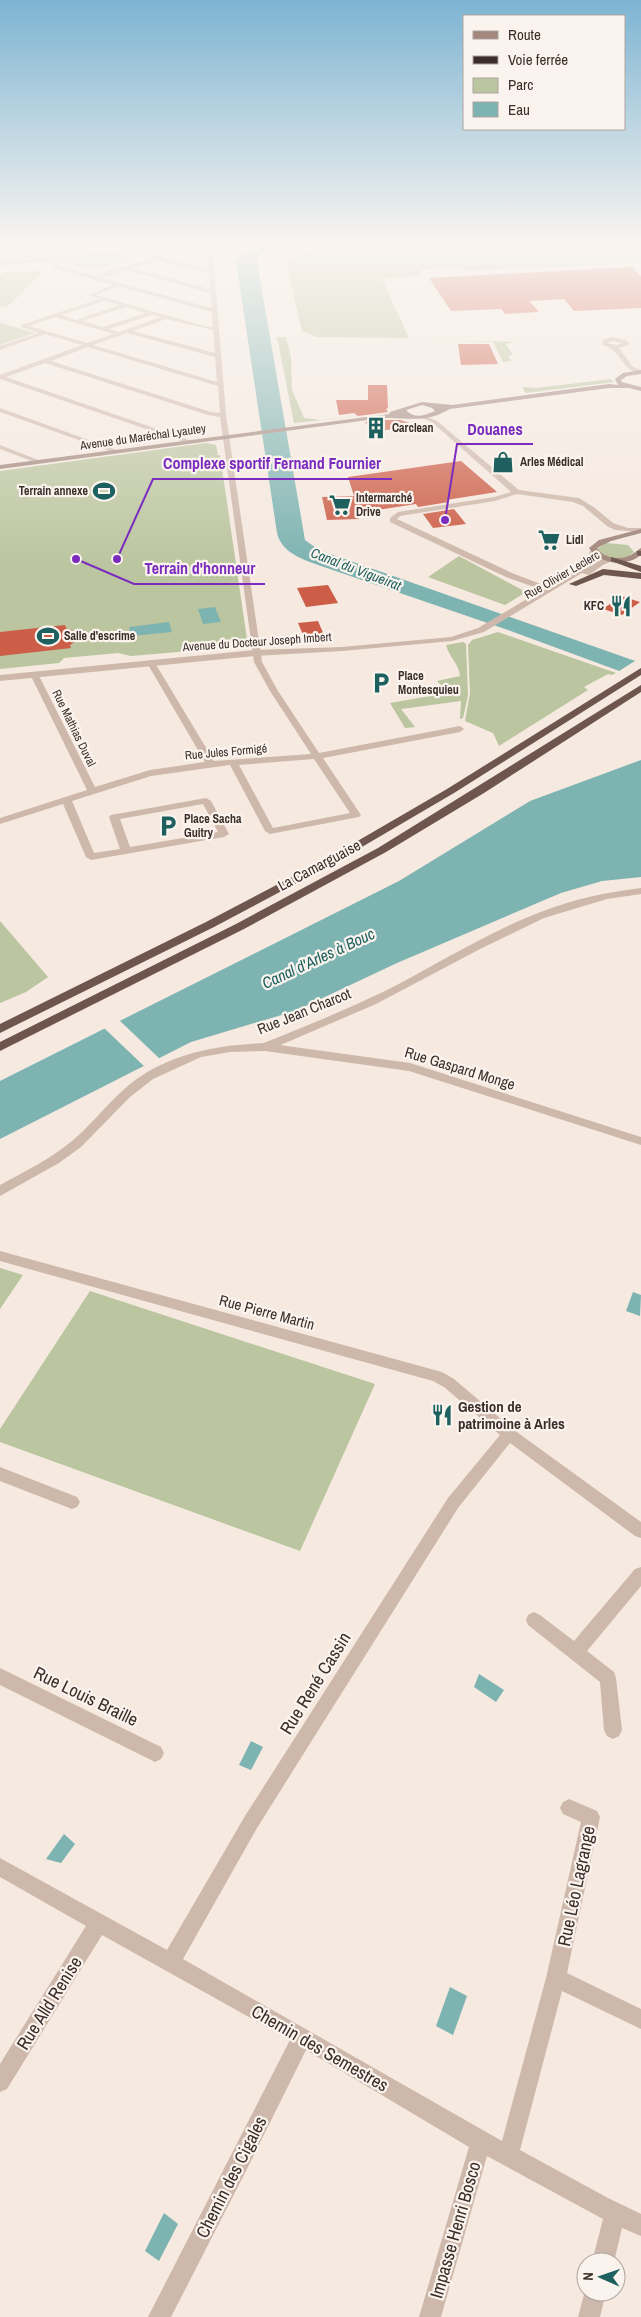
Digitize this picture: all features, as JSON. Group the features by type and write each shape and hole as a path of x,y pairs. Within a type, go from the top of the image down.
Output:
{"highway":[{"path":"613,559 641,569"},
{"path":"572,584 603,572 641,576"},
{"path":"623,679 641,664"},
{"name":"La Camarguaise","path":"0,1028 253,902 335,858 416,812 555,725 623,679 641,671"},
{"name":"La Camarguaise","path":"0,1047 159,968 380,851 434,820 641,688"},
{"path":"576,730 641,694"}],"main road":[{"path":"619,382 619,377 631,370 640,372"},
{"path":"609,386 619,382 627,386"},
{"path":"405,413 414,404 452,406 609,386 627,386 640,389"},
{"path":"433,406 439,411"},
{"path":"434,419 439,411 452,406"},
{"path":"405,413 424,417"},
{"name":"Avenue du Maréchal Lyautey","path":"0,468 405,413"},
{"name":"Rue Olivier Leclerc","path":"641,530 630,536 607,540 594,545 594,552 613,559 631,558 641,552"}],"street":[{"path":"0,377 79,349"},
{"path":"99,349 220,385"},
{"path":"191,349 218,356"},
{"path":"217,349 223,415 255,653 274,691 356,815 270,831 233,763"},
{"path":"616,349 631,370"},
{"path":"46,361 210,414 223,415"},
{"path":"0,377 190,442"},
{"path":"0,410 117,452"},
{"path":"424,417 434,419 510,488 517,492 576,500 586,505 607,525 624,530 641,530"},
{"path":"0,447 40,462"},
{"path":"517,492 495,499 408,512 394,517 396,523 509,575 548,590"},
{"path":"607,525 610,534 607,540"},
{"name":"Rue Olivier Leclerc","path":"510,612 584,569 594,552"},
{"name":"Rue Olivier Leclerc","path":"510,612 541,602 572,584 600,563 613,559"},
{"path":"509,575 540,594"},
{"name":"Avenue du Docteur Joseph Imbert","path":"0,678 255,653 342,649 452,639 486,627 510,612"},
{"path":"151,664 211,764"},
{"name":"Rue Mathias Duval","path":"34,674 93,792"},
{"name":"Rue Jules Formigé","path":"0,821 150,773 211,764 317,756 460,729"},
{"path":"67,801 91,857 126,851 224,834 206,801 114,817 126,851"},
{"name":"Rue Jean Charcot","path":"0,1191 55,1160 77,1144 126,1094 149,1076 198,1054 230,1048 265,1047 386,994 460,953 538,916 604,897 641,892"},
{"name":"Rue Gaspard Monge","path":"265,1047 410,1067 641,1141"},
{"name":"Rue Pierre Martin","path":"0,1256 437,1376 509,1434"},
{"path":"509,1434 641,1531"},
{"name":"Rue René Cassin","path":"170,1964 251,1822 453,1502 509,1434"},
{"path":"0,1474 72,1502"},
{"path":"575,1653 641,1574"},
{"path":"534,1620 608,1678 613,1730"},
{"name":"Rue Louis Braille","path":"0,1676 155,1753"},
{"name":"Rue Léo Lagrange","path":"509,2154 556,1978 591,1816 570,1808"},
{"name":"Chemin des Semestres","path":"0,1867 55,1896 170,1964 302,2037 480,2142 509,2154 615,2214 641,2225"},
{"name":"Rue Alld Renise","path":"0,2082 99,1923"},
{"path":"556,1978 641,2019"},
{"name":"Chemin des Cigales","path":"159,2317 239,2164 302,2037"},
{"name":"Impasse Henri Bosco","path":"430,2317 480,2142"},
{"path":"606,2252 615,2214"},
{"path":"589,2317 593,2302"}],"green space":[{"path":"279,349 289,349 292,390 304,418 320,420 362,416 294,423"},
{"path":"497,349 509,349 513,355 508,356 511,361 503,362"},
{"path":"611,379 614,382 526,393 522,387 536,388"},
{"path":"206,443 216,445 218,454 216,455 220,455 248,646 131,656 118,653 64,658 59,663 0,669 0,471"},
{"path":"606,543 628,545 634,552 620,558 609,557 597,549"},
{"path":"459,556 526,592 505,605 428,577"},
{"path":"498,632 616,673 608,674 584,687 588,690 499,746 493,733 465,721 470,693 468,645 472,640"},
{"path":"463,642 466,644 468,695 463,718 460,719 461,701 401,709 415,727 405,728 390,703 448,693 437,681 460,676 446,645"},
{"path":"0,921 48,977 26,992 0,1003"},
{"path":"0,1268 23,1275 0,1309"},
{"path":"90,1291 375,1384 300,1551 0,1442 0,1429"}],"water":[{"name":"Canal du Vigueirat","path":"249,349 272,349 305,540 319,550 641,663 641,679 505,629 312,563 284,547 277,533"},
{"path":"215,607 221,622 203,624 198,609"},
{"path":"169,622 172,632 131,636 129,627"},
{"name":"Canal d'Arles à Bouc","path":"641,760 641,877 602,881 561,893 397,963 295,1011 191,1042 0,1139 0,1081 399,881 530,801"},
{"path":"633,1292 641,1295 640,1316 626,1311"},
{"path":"479,1674 504,1690 496,1702 474,1687"},
{"path":"251,1741 263,1747 251,1770 239,1765"},
{"path":"64,1834 75,1844 61,1863 46,1859"},
{"path":"450,1987 467,1996 453,2035 436,2026"},
{"path":"164,2213 178,2224 159,2261 145,2251"}],"pier":[{"path":"638,659 641,660 641,682 616,673"},
{"path":"118,1019 161,1060 146,1068 103,1027"}],"building":[{"path":"459,349 491,349 498,364 461,365"},
{"path":"368,385 387,385 388,408 386,409 388,412 358,416 354,413 339,415 336,400 368,400"},
{"path":"400,420 417,425 374,432 365,422"},
{"path":"461,461 497,492 446,500 449,502 418,507 416,504 358,513 359,519 327,520 322,497 354,496 348,477"},
{"path":"454,509 466,524 433,528 423,514"},
{"path":"328,585 338,603 306,607 297,588"},
{"name":"KFC","path":"621,596 640,602 622,615 603,609"},
{"path":"318,621 324,635 304,637 298,623"},
{"name":"Salle d'escrime","path":"65,625 66,628 74,631 76,641 70,645 71,648 0,656 0,632"}],"place":[{"name":"Carclean","path":"376,428"},
{"name":"Arles Médical","path":"503,462"},
{"name":"Terrain annexe","path":"104,491"},
{"name":"Intermarché Drive","path":"340,505"},
{"name":"Douanes","path":"445,520"},
{"name":"Lidl","path":"549,540"},
{"name":"Terrain d'honneur","path":"76,559"},
{"name":"Complexe sportif Fernand Fournier","path":"117,559"},
{"name":"KFC","path":"621,606"},
{"name":"Salle d'escrime","path":"48,636"},
{"name":"Place Montesquieu","path":"381,683"},
{"name":"Place Sacha Guitry","path":"168,826"},
{"name":"Gestion de patrimoine à Arles","path":"442,1415"}]}
